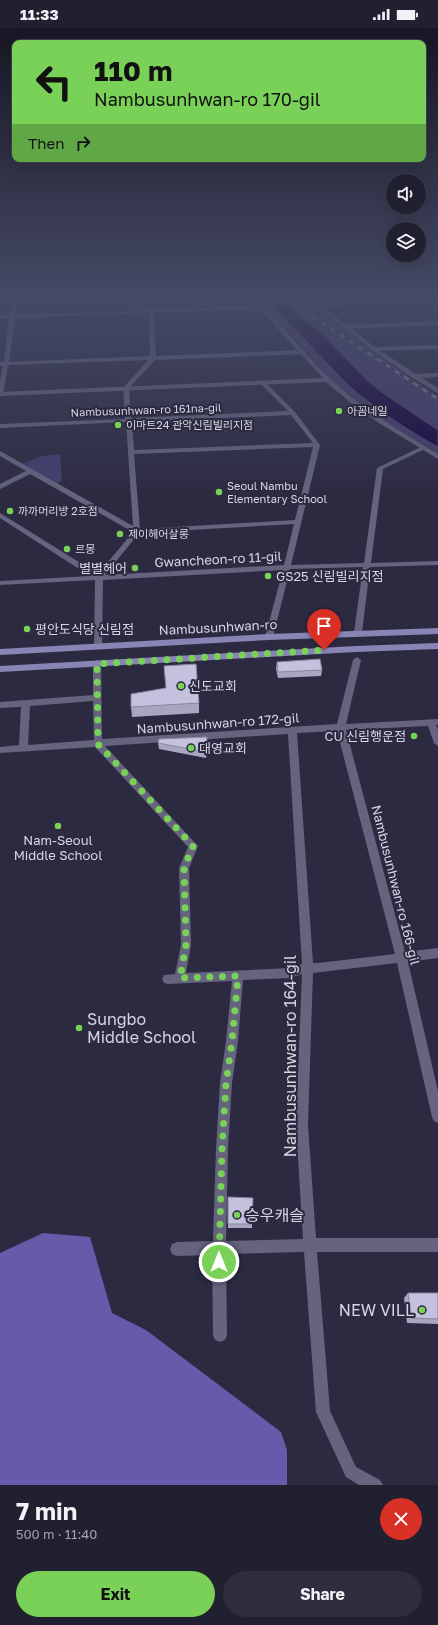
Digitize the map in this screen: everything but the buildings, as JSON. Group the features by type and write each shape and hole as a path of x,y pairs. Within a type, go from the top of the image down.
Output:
{"main road":[{"name":"Nambusunhwan-ro","path":"0,652 358,632 438,631"},
{"path":"0,669 347,649 438,646"}],"street":[{"path":"28,363 3,364 0,394 328,380"},
{"path":"98,647 100,578 137,531 126,388 149,363"},
{"path":"313,363 328,380 378,421 438,457"},
{"path":"394,363 438,391"},
{"path":"413,376 438,375"},
{"path":"262,382 293,413 317,445"},
{"name":"Nambusunhwan-ro 161na-gil","path":"0,426 293,413"},
{"path":"130,452 317,445"},
{"path":"269,637 288,567 297,522 317,445"},
{"path":"358,632 380,468 423,448"},
{"path":"0,453 137,531 297,522"},
{"path":"0,487 30,471"},
{"path":"0,515 100,578"},
{"name":"Gwancheon-ro 11-gil","path":"0,583 288,567 438,563"},
{"name":"Nambusunhwan-ro 166-gil","path":"357,660 341,728 401,957 438,1117"},
{"path":"97,664 98,744 193,846 184,868 186,945 180,978"},
{"path":"0,705 98,698"},
{"path":"23,748 26,703"},
{"path":"434,723 438,743"},
{"name":"Nambusunhwan-ro 172-gil","path":"0,750 434,723"},
{"name":"Nambusunhwan-ro 164-gil","path":"292,731 308,967 302,1125 323,1412 351,1472 375,1485"},
{"path":"168,979 290,973 308,967 318,968 438,953"},
{"path":"220,1335 219,1248 226,1084 232,1041 238,976"},
{"path":"177,1249 310,1245 438,1245"}],"shaded area":[{"path":"316,363 390,363 438,397 438,454 378,418 329,377"},
{"path":"327,363 350,363 368,381 383,393 438,430 438,447 391,418 347,384"},
{"path":"60,454 62,481 57,483 22,464 42,456"},
{"path":"43,1233 90,1237 112,1313 146,1330 281,1432 287,1450 287,1485 0,1485 0,1253"}],"railway":[{"path":"383,363 438,399"}],"place":[{"name":"아꼼네일","path":"339,411"},
{"name":"이마트24 관악신림빌리지점","path":"118,425"},
{"name":"Seoul Nambu Elementary School","path":"219,492"},
{"name":"까까머리방 2호점","path":"10,511"},
{"name":"제이헤어살롱","path":"120,534"},
{"name":"르몽","path":"67,549"},
{"name":"별별헤어","path":"135,568"},
{"name":"GS25 신림빌리지점","path":"268,576"},
{"name":"평안도식당 신림점","path":"27,629"},
{"name":"신도교회","path":"181,686"},
{"name":"CU 신림행운점","path":"414,736"},
{"name":"대영교회","path":"191,748"},
{"name":"Nam-Seoul Middle School","path":"58,826"},
{"name":"Sungbo Middle School","path":"79,1028"},
{"name":"승우캐슬","path":"237,1215"},
{"name":"NEW VILL","path":"422,1310"}],"route":[{"path":"219,1262 222,1148 226,1084 232,1041 238,976 180,978 186,945 184,868 193,846 166,815 98,744 97,664 324,650"}]}
